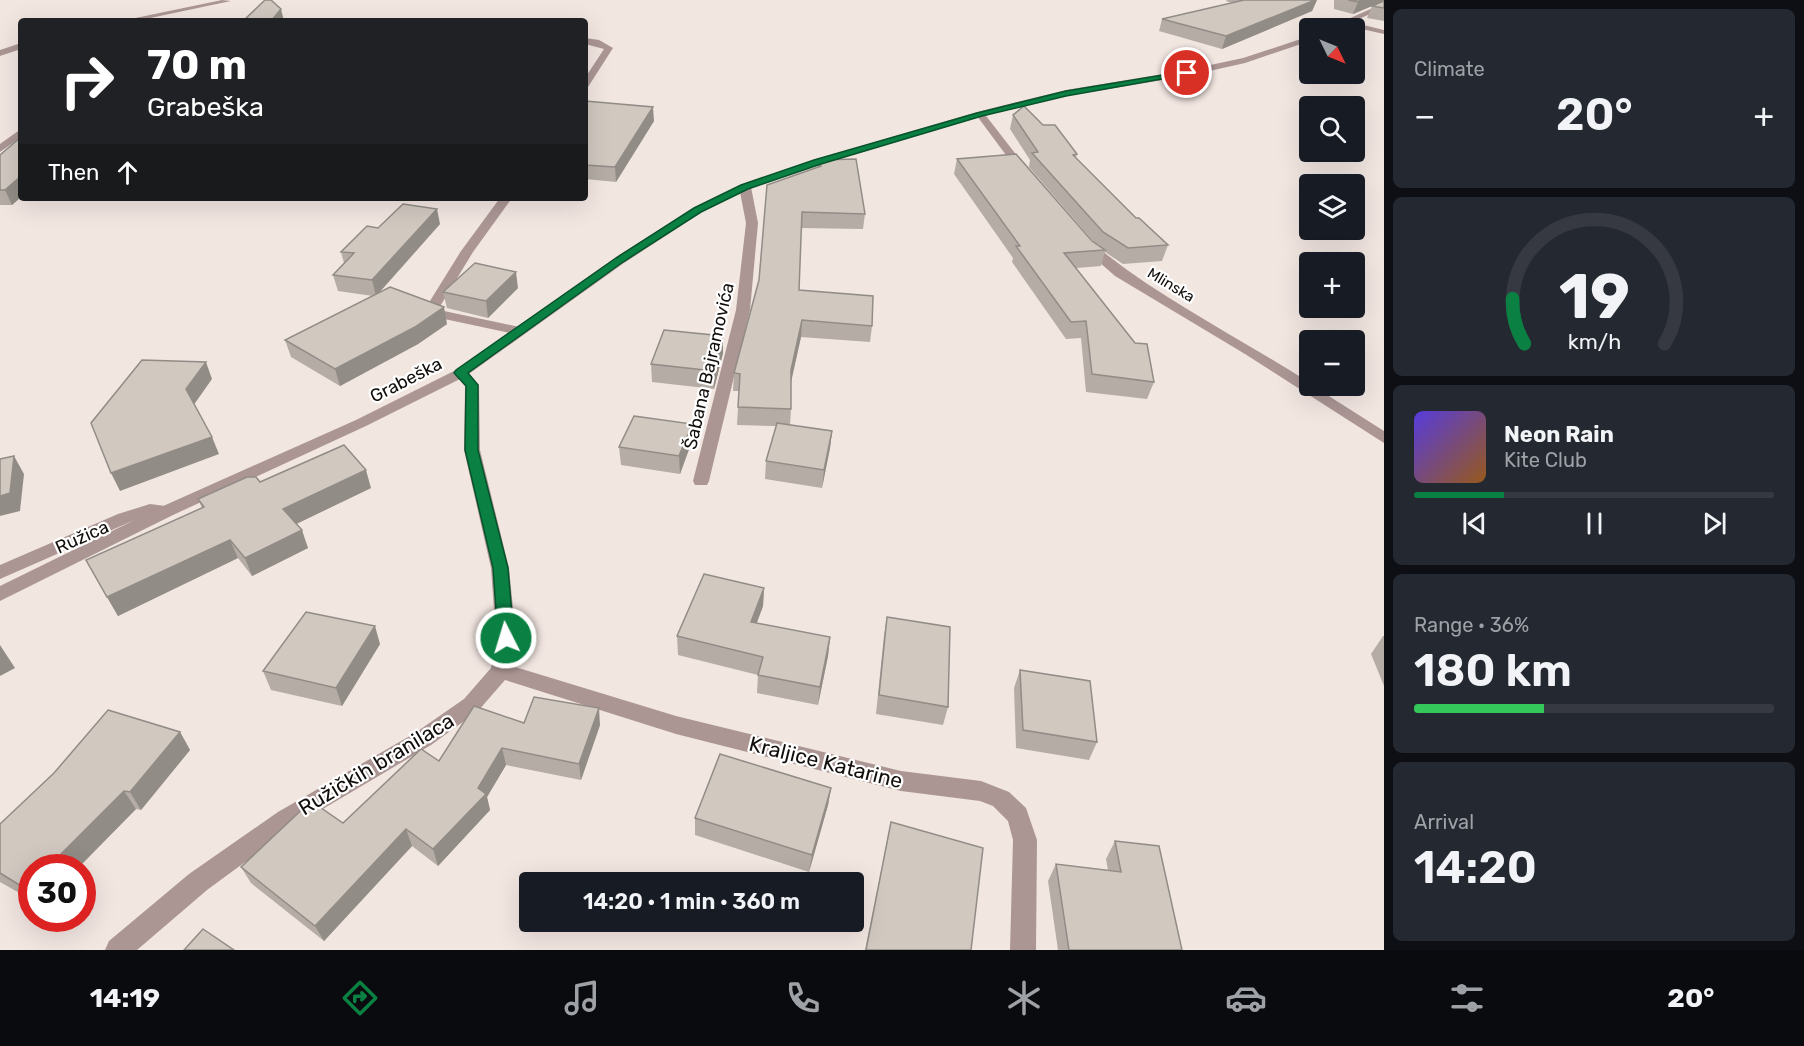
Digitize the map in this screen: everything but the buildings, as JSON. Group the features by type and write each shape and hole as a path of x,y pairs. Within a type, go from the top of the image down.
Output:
{"street":[{"path":"1357,18 1384,5"},
{"path":"1365,27 1384,32"},
{"path":"588,41 609,48 588,80"},
{"name":"Grabeška","path":"0,594 167,512 361,423 460,373 620,260 698,210 745,187 818,162 980,114 1066,93 1187,73 1245,60 1299,42"},
{"path":"0,53 18,47"},
{"path":"980,114 1032,181"},
{"path":"0,149 18,134"},
{"name":"Šabana Bajramovića","path":"701,481 743,310 752,223 745,187"},
{"path":"504,201 450,277 432,309 440,314 519,331"},
{"name":"Mlinska","path":"1078,234 1093,252 1120,273 1250,351 1384,438"},
{"path":"460,373 472,385 472,450 500,568 506,638 501,671"},
{"name":"Ružica","path":"0,572 124,518 150,510 167,512"},
{"name":"Ružičkih branilaca","path":"118,950 198,882 286,819 423,739 471,705 501,671"},
{"name":"Kraljice Katarine","path":"501,671 676,725 901,781 981,791 1002,800 1018,815 1025,840 1023,950"}],"lane":[{"path":"140,18 228,1"}],"route":[{"path":"506,638 500,568 472,450 474,397 472,385 460,373 620,260 698,210 745,187 818,162 980,114 1066,93 1187,73"}]}
